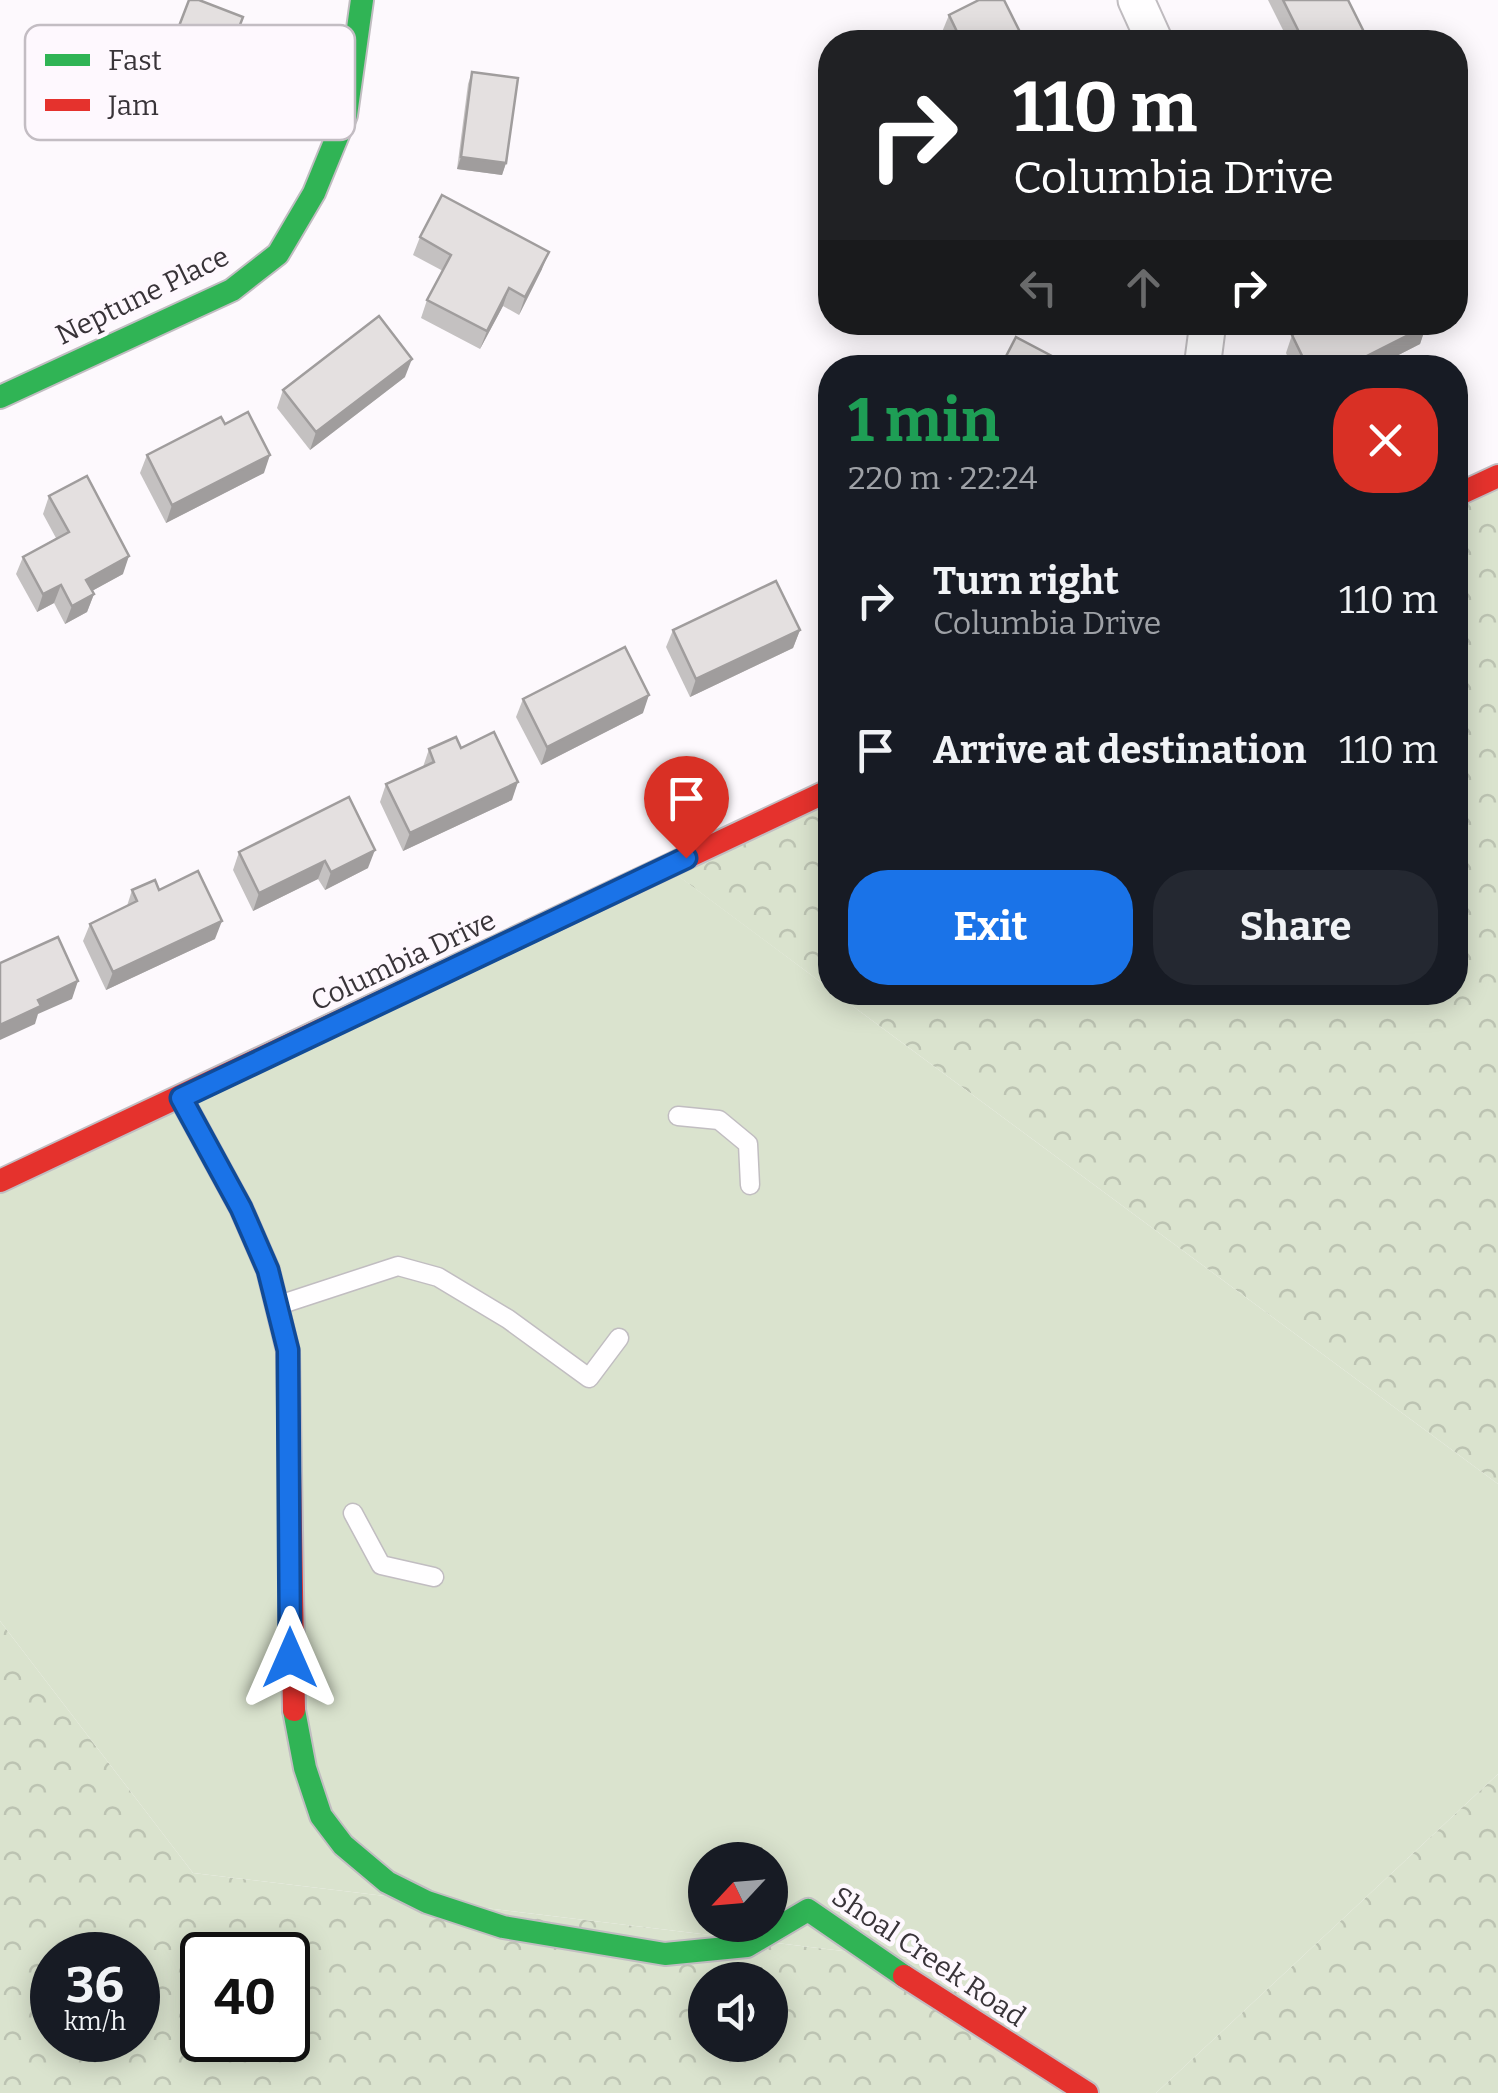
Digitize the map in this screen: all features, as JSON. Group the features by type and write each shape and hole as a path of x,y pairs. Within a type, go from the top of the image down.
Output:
{"street":[{"name":"Neptune Place","path":"355,51 362,0"},
{"path":"1136,0 1150,30"},
{"name":"Neptune Place","path":"0,397 232,290 278,254 314,193 336,140"},
{"path":"1468,490 1498,476"},
{"name":"Columbia Drive","path":"0,1180 818,796"},
{"name":"Shoal Creek Road","path":"181,1098 241,1208 268,1270 288,1350 290,1697 305,1768 322,1816 343,1845 386,1882 426,1902 502,1928 665,1954 747,1946 816,1901 983,2029 1088,2093"}],"lane":[{"path":"678,1116 719,1120 748,1144 750,1186"},
{"path":"277,1306 398,1266 438,1277 508,1319 589,1378 619,1338"},
{"path":"353,1512 381,1565 434,1578"}],"green space":[{"path":"1498,481 1498,1484 851,1005 1468,1005 1468,495"},
{"path":"818,800 818,980 670,870"},
{"path":"669,869 818,980 818,1005 851,1005 1498,1484 1498,1774 1156,2093 1080,2093 918,1960 768,1942 788,1942 788,1842 688,1842 688,1932 193,1873 0,1621 0,1186"},
{"path":"0,1621 193,1873 688,1932 688,1942 768,1942 918,1960 1080,2093 0,2093"},
{"path":"1498,1774 1498,2093 1156,2093"}],"building":[{"path":"189,0 199,0 243,17 240,25 179,25"},
{"path":"979,0 1004,0 1019,30 956,30 949,15"},
{"path":"1283,0 1348,0 1363,30 1298,30"},
{"path":"472,72 518,78 506,163 461,157"},
{"path":"442,195 549,252 525,297 509,288 487,331 427,300 451,255 420,237"},
{"path":"379,316 412,359 316,432 283,390"},
{"path":"1292,335 1408,335 1369,355 1302,355"},
{"path":"1016,337 1050,355 1007,355"},
{"path":"248,412 270,455 172,505 147,455 221,417 225,424"},
{"path":"87,476 129,556 86,580 94,594 72,606 61,585 43,594 23,557 69,532 49,496"},
{"path":"776,581 800,630 696,679 673,630"},
{"path":"625,647 649,695 547,747 523,699"},
{"path":"494,732 518,782 410,833 386,784 434,762 429,749 456,737 461,748"},
{"path":"349,797 375,850 331,872 325,861 259,893 239,852"},
{"path":"198,871 222,921 113,972 90,924 137,901 132,890 155,880 159,890"},
{"path":"58,937 78,981 38,1000 41,1006 0,1025 0,963"}],"traffic: fast":[{"path":"355,50 362,0"},
{"path":"0,397 232,290 278,254 314,193 336,140"},
{"path":"294,1710 305,1768 321,1816 343,1845 387,1882 427,1902 503,1927 665,1954 747,1946 808,1910 904,1976"}],"traffic: jam":[{"path":"1468,490 1498,476"},
{"path":"0,1181 818,796"},
{"path":"181,1098 241,1208 268,1270 288,1351 294,1710"},
{"path":"904,1976 1087,2093"}],"route":[{"path":"290,1658 288,1350 268,1270 241,1208 181,1098 686,858"}]}
